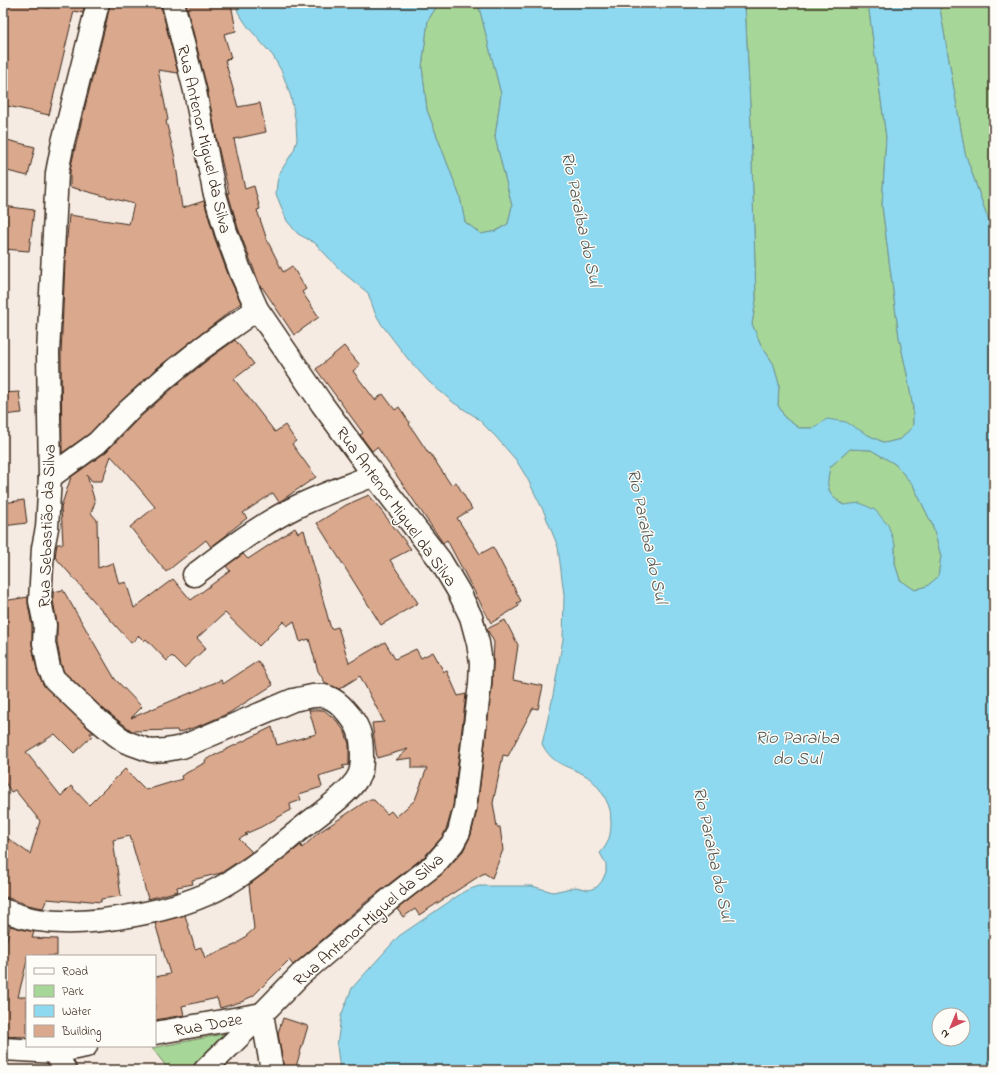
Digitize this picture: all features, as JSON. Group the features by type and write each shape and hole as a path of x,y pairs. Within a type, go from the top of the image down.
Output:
{"street":[{"name":"Rua Sebastião da Silva","path":"3,910 37,920 62,922 102,920 133,916 210,893 244,873 351,788 358,778 362,765 363,745 355,721 338,702 328,697 319,695 293,700 188,745 166,750 151,750 126,742 90,713 54,679 49,668 44,643 45,625 40,601 50,476 48,353 57,173 63,142 98,3"},
{"name":"Rua Antenor Miguel da Silva","path":"173,3 195,91 214,191 226,232 241,273 257,309 322,404 374,475 440,560 460,592 471,618 478,643 481,663 466,808 459,832 453,843 444,856 434,865 390,899 304,971 226,1051 205,1070"},
{"path":"50,476 97,443 129,410 202,348 257,309"},
{"path":"194,575 249,534 293,508 374,475"},
{"path":"262,1014 272,1070"},
{"name":"Rua Doze","path":"156,1033 262,1014"},
{"path":"3,1048 60,1061 84,1047"}],"green space":[{"path":"439,3 478,3 501,94 495,137 512,206 508,224 496,231 481,234 465,222 460,197 427,110 422,67 428,20"},
{"path":"745,3 868,3 886,137 882,206 899,337 913,408 913,426 901,439 885,443 868,435 814,428 799,428 785,418 778,405 779,384 773,363 761,345 752,324 756,300 751,127"},
{"path":"939,3 994,3 994,236 965,153"},
{"path":"850,449 871,450 895,464 913,485 932,524 941,556 938,577 927,586 915,590 900,580 895,564 895,545 831,495 827,483 830,467"},
{"path":"229,1033 188,1070 169,1070 152,1048"}],"water":[{"name":"Rio Paraiba do Sul","path":"236,3 439,3 428,20 422,67 427,110 460,197 465,222 481,234 496,231 508,224 512,206 495,137 501,94 478,3 745,3 751,127 756,300 752,324 761,345 773,363 779,384 778,405 785,418 799,428 814,428 827,419 846,422 885,443 901,439 913,426 913,408 899,337 882,206 886,137 868,3 939,3 965,153 994,236 994,1070 340,1070 337,1046 341,1016 352,988 399,936 465,891 479,886 532,886 553,892 576,887 589,890 597,887 602,881 606,872 606,864 600,853 606,846 610,835 610,813 603,794 596,784 583,774 555,760 550,756 542,744 552,701 563,639 564,595 558,547 544,512 516,460 496,437 476,417 454,403 429,382 408,359 382,325 375,313 368,293 341,271 315,243 298,234 287,221 276,194 279,174 294,150 297,140 296,123 291,97 282,72 273,56 248,27 238,12","holes":["850,449 871,450 895,464 913,485 932,524 941,556 938,577 927,586 915,590 900,580 895,564 895,545 888,525 875,510 860,503 843,505 830,492 828,485 830,467"]}],"building":[{"path":"3,3 28,3 49,8 50,3 85,3 83,13 74,11 49,115 3,105"},
{"path":"110,3 154,3 155,7 161,6 178,73 158,70 168,120 166,121 175,158 182,208 204,201 214,236 229,277 241,303 157,368 121,401 89,434 62,453 61,355 66,238 69,215 129,224 134,204 70,187 70,170"},
{"path":"186,3 231,3 236,31 224,34 231,58 225,60 238,107 260,103 266,132 234,139 245,189 254,186 260,209 257,210 267,240 283,272 292,266 306,289 302,292 319,317 294,335 262,287 261,288 238,228 228,193 207,88"},
{"path":"3,139 35,147 28,176 3,170"},
{"path":"3,206 34,210 29,251 3,249"},
{"path":"235,340 254,364 234,379 275,432 285,425 296,441 292,444 316,477 279,502 273,493 243,513 247,518 211,547 206,540 166,572 130,527 155,507 111,456 102,481 92,481 87,475 95,502 91,513 97,520 98,568 113,563 119,584 126,582 134,608 173,579 191,600 230,571 226,566 243,554 248,559 295,528 298,533 304,530 331,629 338,627 349,663 385,642 395,659 416,649 421,658 433,652 444,672 447,671 458,696 466,694 453,806 443,836 425,856 366,902 293,965 289,960 253,996 244,1001 220,1008 217,998 182,1006 184,1015 156,1020 156,977 170,974 155,923 185,915 195,949 201,947 205,958 237,944 254,929 249,885 301,845 302,848 318,833 368,800 374,800 387,814 391,811 396,817 415,800 427,768 412,768 412,758 396,760 408,749 377,758 372,723 384,722 360,676 339,689 326,684 318,671 309,639 300,642 294,621 287,626 284,621 259,646 225,613 197,638 206,648 184,668 172,656 167,661 146,639 144,641 139,636 131,643 55,557 57,544 63,544 61,507 71,477 106,452 138,419 210,358"},
{"path":"344,346 360,365 353,371 375,400 383,394 395,410 399,407 451,485 456,482 472,509 457,518 480,554 493,547 521,601 517,603 519,606 491,623 447,540 443,543 377,447 372,451 360,435 363,433 316,369"},
{"path":"19,392 22,413 3,415 3,393"},
{"path":"369,495 411,549 390,560 418,603 381,625 317,523 346,505"},
{"path":"24,500 27,523 3,526 3,503"},
{"path":"63,590 115,679 142,707 131,718 221,680 223,684 258,661 273,685 229,713 178,733 177,730 132,731 102,708 64,672 57,642 57,623 53,600 53,592"},
{"path":"28,597 32,626 32,645 37,670 43,684 94,733 90,733 92,736 74,753 55,734 26,752 61,796 71,786 89,805 125,769 146,790 182,779 181,776 206,762 205,760 272,727 277,745 316,734 309,710 324,710 337,721 345,732 349,744 349,765 342,766 345,768 319,776 322,787 299,794 301,800 290,804 291,810 245,834 247,835 239,839 252,852 248,855 221,873 192,880 193,884 177,887 178,891 148,899 130,836 113,840 121,896 101,899 101,902 47,899 43,908 28,905 3,896 3,835 30,854 40,821 15,790 11,792 3,779 3,601"},
{"path":"505,620 518,645 513,680 543,686 538,709 533,708 508,756 503,755 493,803 497,827 500,827 503,850 492,878 484,873 419,915 415,909 403,917 397,909 443,873 463,851 471,835 477,810 492,685 494,642 487,629"},
{"path":"10,926 34,932 32,938 57,939 57,955 26,955 26,965 18,997 26,997 26,1037 3,1036 3,955"},
{"path":"283,1018 308,1026 295,1070 284,1070 278,1033"}],"water label":[{"name":"Rio Paraíba do Sul","path":"582,219"},
{"name":"Rio Paraíba do Sul","path":"648,536"},
{"name":"Rio Paraíba do Sul","path":"714,854"}]}
